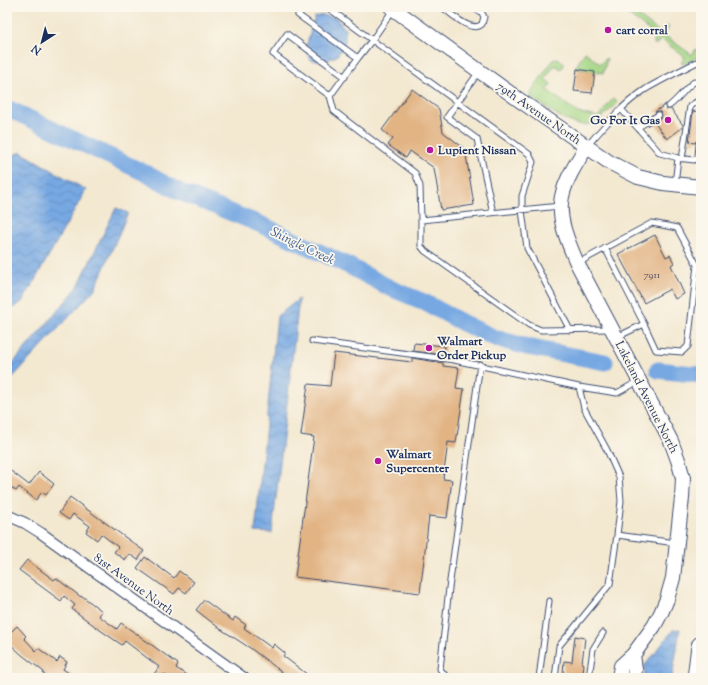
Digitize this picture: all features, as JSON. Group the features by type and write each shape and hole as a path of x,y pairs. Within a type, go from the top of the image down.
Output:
{"highway":[{"path":"697,678 701,646"}],"street":[{"name":"79th Avenue North","path":"392,8 518,99 609,162 638,176 663,183 701,187"},
{"name":"Lakeland Avenue North","path":"587,146 566,183 561,200 560,214 564,233 577,263 671,441 683,478 673,578 667,599 654,626 633,655 621,666 619,678"},
{"name":"81st Avenue North","path":"7,516 25,523 41,532 244,678"},
{"path":"633,655 635,670 634,678"}],"lane":[{"path":"304,7 298,15 358,58"},
{"path":"327,7 529,154 533,162 522,196 522,210 527,248 570,330"},
{"path":"442,7 464,23 476,27 482,24 484,17 482,13 473,7"},
{"path":"330,96 372,40 392,8"},
{"path":"345,77 287,34 273,54 330,96 334,111 415,173 420,186 421,246 425,251 529,325 542,330 614,333 644,324"},
{"path":"587,146 621,109 646,90 701,60"},
{"path":"479,71 447,117 477,140 493,213"},
{"path":"669,106 678,99 691,84 694,82 701,83"},
{"path":"675,185 690,106 701,99"},
{"path":"621,109 662,154 694,160 699,156 700,143"},
{"path":"638,127 658,115"},
{"path":"421,220 560,206"},
{"path":"577,263 605,248 652,223 677,228 697,265 688,346 682,352 656,350 605,248"},
{"path":"312,341 480,364 579,388 617,393 640,381"},
{"path":"447,678 440,669 449,588 480,364"},
{"path":"555,678 559,646 610,584 620,502 619,477 608,450 584,408 579,388"},
{"path":"617,534 677,543"},
{"path":"539,678 549,601"},
{"path":"589,678 593,649 603,633"}],"green space":[{"path":"617,7 626,7 661,33 664,27 668,26 668,29 664,35 692,55 696,49 701,54 684,64 681,63 685,57 661,39 657,44 654,44 657,36"},
{"path":"585,52 600,64 606,58 607,59 603,73 575,68"},
{"path":"558,58 563,62 564,66 561,69 555,65 545,79 551,84 547,90 578,113 598,117 613,99 616,100 617,104 601,118 588,125 571,122 555,114 534,99 531,96 532,90 554,59"}],"water":[{"path":"323,15 336,18 345,29 345,42 337,56 323,62 311,60 305,50 315,17"},
{"path":"21,152 86,190 23,301 7,313 7,157"},
{"path":"116,208 128,213 95,289 13,377 7,370 77,288"},
{"path":"299,299 272,533 255,532 277,316"},
{"path":"680,629 672,678 644,678 645,665 673,630"}],"building":[{"path":"577,69 595,72 592,93 574,91"},
{"name":"Lupient Nissan","path":"412,89 439,109 443,132 465,149 474,205 441,210 434,168 410,151 406,158 388,145 393,139 382,130"},
{"name":"Go For It Gas","path":"666,104 666,109 671,109 683,125 683,127 667,139 654,122 661,118 662,115 660,112 655,112"},
{"path":"693,111 701,112 701,140 697,140 695,143 689,142"},
{"path":"655,235 666,257 670,255 674,263 671,265 684,294 675,299 670,289 644,303 618,254"},
{"name":"Walmart Order Pickup","path":"414,343 445,346 444,355 413,351"},
{"name":"Walmart Supercenter","path":"334,353 412,362 412,358 443,363 443,366 459,368 456,388 464,389 456,443 448,442 443,479 452,480 447,518 429,516 420,593 295,577 314,437 301,435 308,384 330,386"},
{"path":"7,468 29,485 39,472 54,484 46,495 42,492 36,500 19,487 16,491 7,484"},
{"path":"70,497 144,551 138,560 129,554 125,560 114,552 118,547 101,534 97,540 86,532 90,526 73,514 69,520 59,513"},
{"path":"145,557 174,578 179,571 194,582 186,593 179,588 174,594 137,568"},
{"path":"27,560 54,580 56,578 102,611 99,616 117,629 121,623 138,635 178,664 176,668 191,678 170,678 164,674 160,678 154,674 159,667 125,641 122,645 100,630 72,609 75,605 64,596 61,601 19,570"},
{"path":"204,600 233,621 235,617 246,625 244,628 272,648 274,644 285,653 283,656 312,678 290,678 250,648 219,628 196,610"},
{"path":"17,626 26,636 24,638 36,651 38,648 57,662 60,657 67,662 63,669 76,678 49,678 43,674 44,672 7,641 7,636"},
{"path":"575,636 585,638 582,663 584,664 583,675 580,675 580,678 570,678 570,674 563,673 564,661 572,662"}],"waterway":[{"name":"Shingle Creek","path":"7,108 145,173 180,192 262,225 349,266 390,288 424,302 495,338 527,347 605,362"},
{"name":"Shingle Creek","path":"658,370 701,375"}],"place":[{"name":"cart corral","path":"608,30"},
{"name":"Go For It Gas","path":"668,120"},
{"name":"Lupient Nissan","path":"430,150"},
{"name":"Walmart Order Pickup","path":"429,348"},
{"name":"Walmart Supercenter","path":"378,461"}]}
